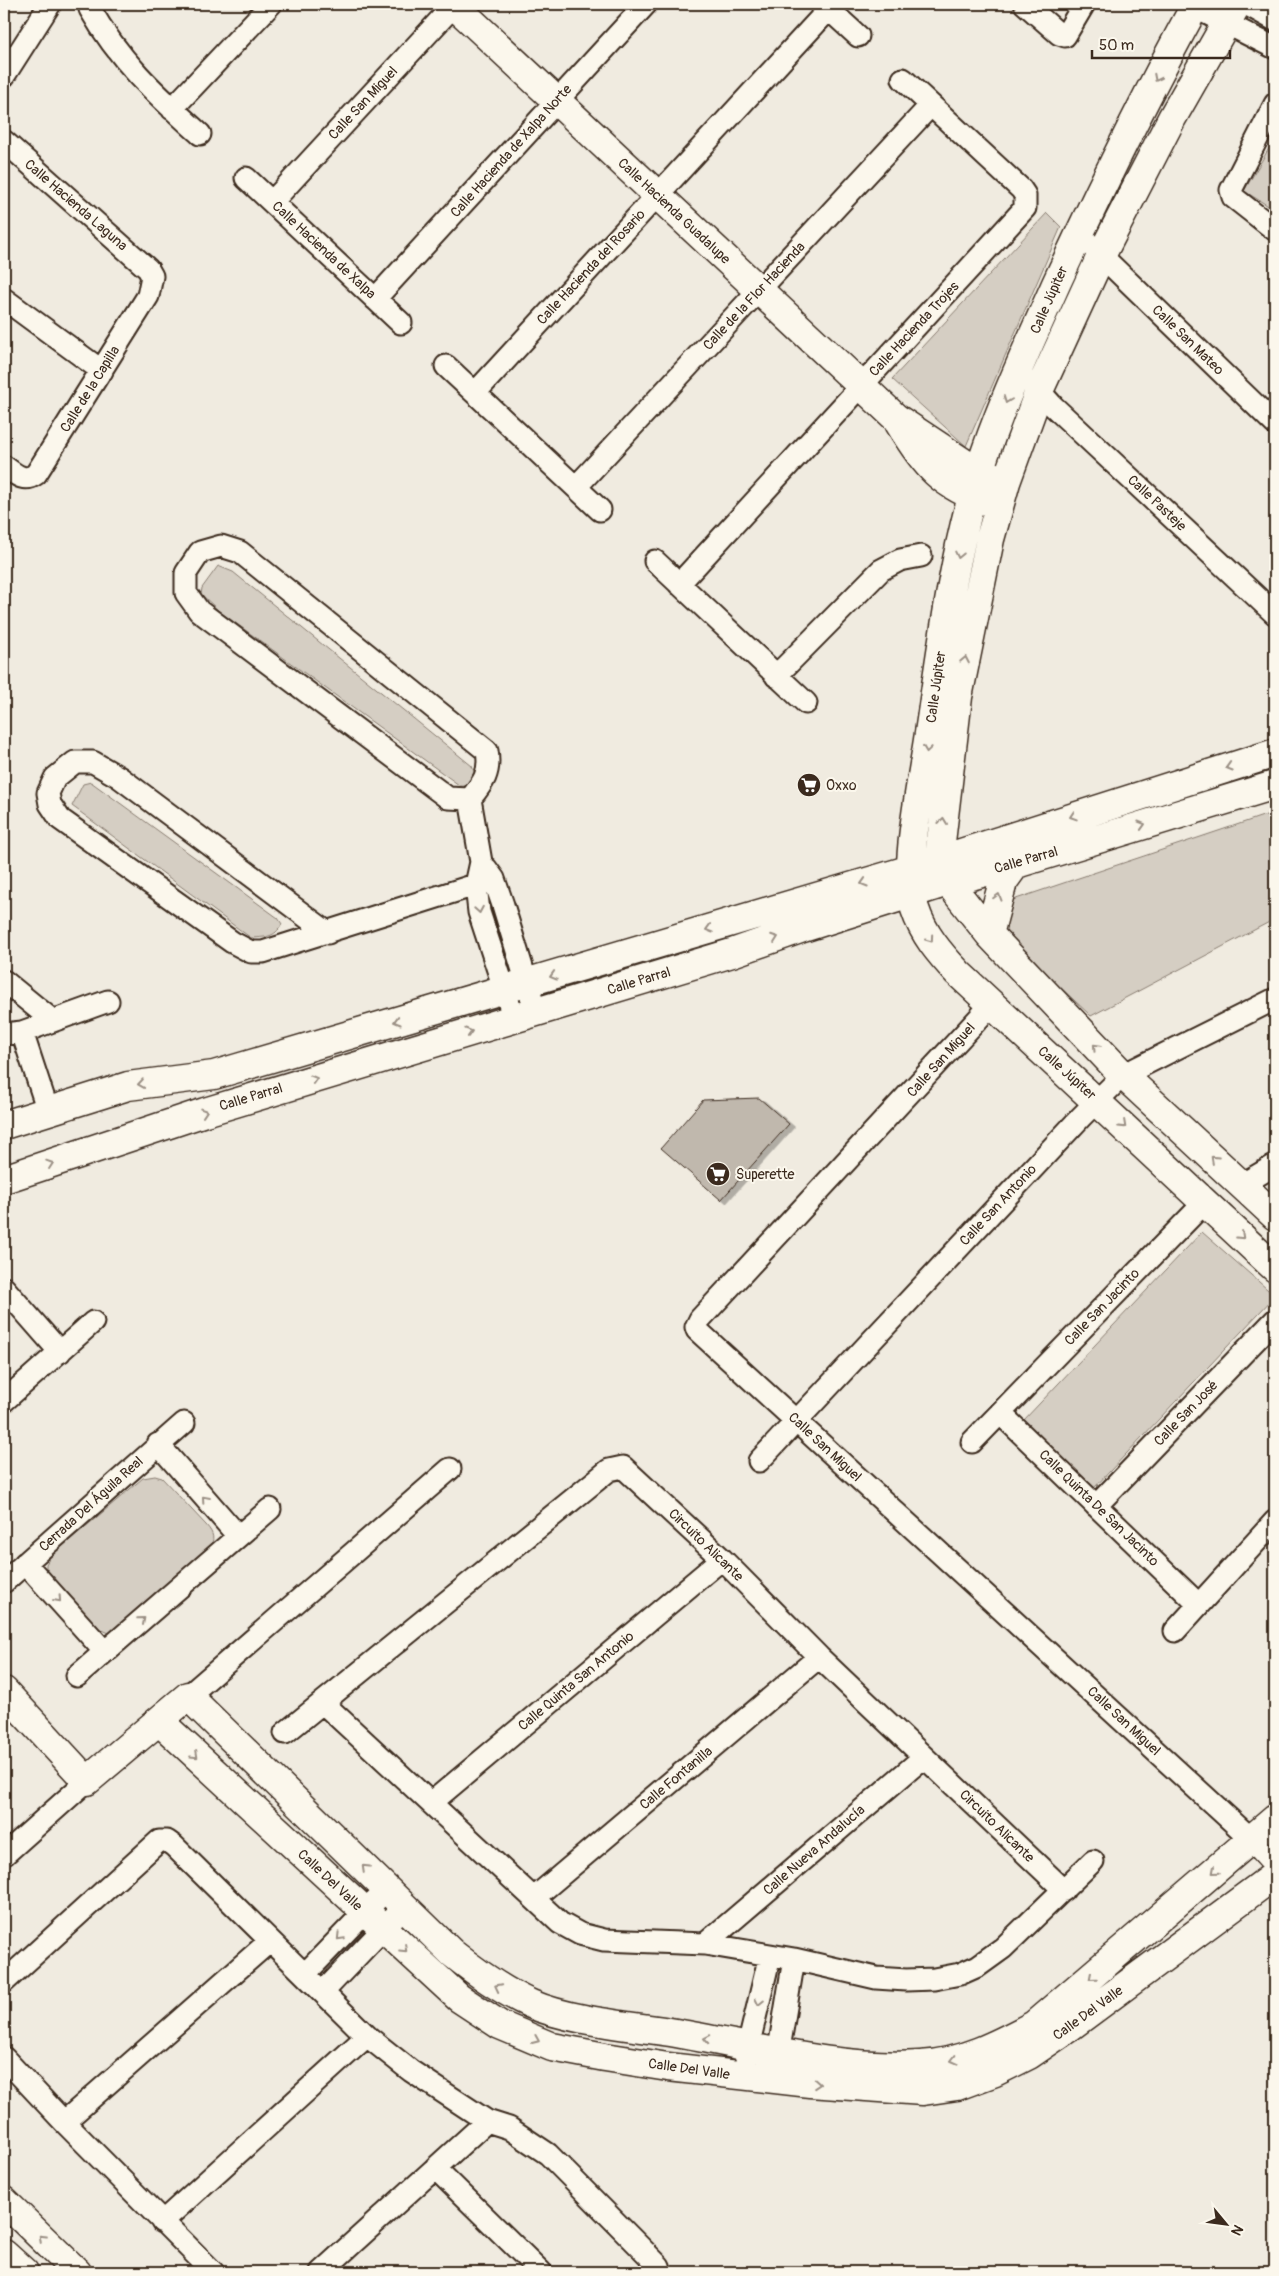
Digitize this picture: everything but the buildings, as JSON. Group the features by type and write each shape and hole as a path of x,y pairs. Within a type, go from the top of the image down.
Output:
{"street":[{"path":"4,76 50,4"},
{"path":"172,109 271,4"},
{"name":"Calle Hacienda Guadalupe","path":"454,4 896,418 920,458 948,482 976,484 1002,494"},
{"name":"Calle San Miguel","path":"272,202 454,4"},
{"name":"Calle Hacienda de Xalpa Norte","path":"376,299 646,4"},
{"path":"1026,4 1059,34 1065,36 1084,4"},
{"path":"1246,4 1275,20"},
{"path":"1195,5 1232,13 1275,48"},
{"name":"Calle Júpiter","path":"1195,5 1079,234 1019,368 976,484 959,553 943,641 911,882 923,929 941,955 992,1005 1098,1101 1275,1268"},
{"path":"826,6 858,36"},
{"name":"Calle Hacienda del Rosario","path":"475,393 657,195 826,6"},
{"path":"90,9 105,35 135,73 200,134"},
{"name":"Calle Júpiter","path":"943,871 958,697 988,548 1002,494 1039,391 1101,256 1172,118 1232,13"},
{"name":"Calle Hacienda Trojes","path":"679,584 1025,208 1026,195 1021,189 904,79"},
{"path":"1275,104 1231,190 1233,197 1275,230"},
{"name":"Calle de la Flor Hacienda","path":"576,487 931,105"},
{"name":"Calle Hacienda Laguna","path":"4,141 148,268"},
{"name":"Calle Hacienda de Xalpa","path":"246,178 401,323"},
{"name":"Calle San Mateo","path":"1079,234 1275,424"},
{"name":"Calle de la Capilla","path":"4,466 25,478 31,478 36,474 148,296 152,276 148,268"},
{"path":"4,299 102,371"},
{"path":"446,366 600,510"},
{"name":"Calle Pasteje","path":"1019,368 1053,406 1275,614"},
{"path":"470,799 448,798 199,611 186,593 186,573 200,552 221,546 240,552 487,751 489,763 487,778 470,799 485,882 525,1016"},
{"path":"776,676 881,570 900,560 921,556"},
{"path":"655,561 806,703"},
{"name":"Calle Parral","path":"4,1179 214,1109 732,953 803,928 911,882 1275,753"},
{"path":"328,933 119,777 93,762 75,762 55,778 48,794 50,804 60,819 240,948 252,952 262,952 328,933 485,882"},
{"name":"Calle Parral","path":"943,871 1016,864 1275,785"},
{"path":"989,934 1003,882 1016,864"},
{"path":"943,871 989,934 1123,1076 1275,1216"},
{"name":"Calle Parral","path":"4,1125 128,1086 214,1075 516,986 911,882"},
{"path":"4,981 53,1021"},
{"name":"Calle San Antonio","path":"759,1461 1123,1076 1275,999"},
{"path":"48,1111 13,1033 108,1001"},
{"name":"Calle San Miguel","path":"992,1005 697,1324 697,1330 1252,1840 1275,1866"},
{"path":"1241,1185 1275,1165"},
{"name":"Calle San Jacinto","path":"972,1442 1205,1202"},
{"path":"4,1288 60,1352"},
{"name":"Calle San José","path":"1096,1506 1275,1320"},
{"path":"4,1401 93,1322"},
{"name":"Calle Quinta De San Jacinto","path":"1000,1413 1198,1604"},
{"name":"Cerrada Del Águila Real","path":"4,1582 184,1423"},
{"path":"158,1444 238,1536"},
{"name":"Circuito Alicante","path":"284,1732 609,1470 623,1467 722,1559 819,1657 1064,1890"},
{"path":"4,1854 450,1469"},
{"path":"77,1676 270,1509"},
{"path":"1175,1631 1275,1521"},
{"name":"Calle Quinta San Antonio","path":"431,1803 722,1559"},
{"path":"25,1563 106,1652"},
{"name":"Calle Fontanilla","path":"534,1898 819,1657"},
{"path":"4,1691 87,1781"},
{"name":"Calle Del Valle","path":"188,1696 452,1953 491,1984 533,2005 576,2017 778,2053 871,2065 921,2065 954,2061 989,2049 1034,2025 1275,1819"},
{"path":"322,1703 560,1922 580,1934 604,1940 705,1944 794,1959 876,1978 934,1979 960,1974 978,1966 1003,1948 1093,1861"},
{"name":"Calle Del Valle","path":"159,1722 459,1998 500,2025 552,2047 668,2067 774,2080 923,2091 957,2086 995,2072 1029,2055 1100,2007 1275,1875"},
{"name":"Calle Nueva Andalucía","path":"705,1944 924,1756"},
{"path":"4,1982 159,1841 167,1841 368,2036 411,2071 487,2121 509,2128 548,2154 658,2266 661,2272"},
{"path":"305,1974 373,1920 395,1898"},
{"path":"322,1992 373,1920"},
{"path":"64,2122 270,1941"},
{"path":"744,2076 748,2047 770,1955"},
{"path":"774,2080 794,1959"},
{"path":"162,2222 368,2036"},
{"path":"4,2058 64,2122 213,2272"},
{"path":"331,2269 435,2168 487,2121"},
{"path":"435,2168 541,2272"},
{"path":"4,2201 77,2272"},
{"path":"4,2254 24,2272"}],"shaded area":[{"path":"1275,138 1275,210 1244,191"},
{"path":"1047,213 1061,227 966,446 892,379"},
{"path":"218,566 233,572 472,766 475,775 471,782 459,785 219,611 201,594 202,588"},
{"path":"91,782 278,918 282,924 279,929 269,936 251,938 72,806 83,784"},
{"path":"1275,812 1275,919 1091,1016 1024,953 1004,929 1013,900"},
{"path":"1202,1232 1275,1296 1094,1488 1023,1421"},
{"path":"155,1476 162,1478 206,1525 211,1531 213,1540 209,1550 119,1631 109,1633 98,1628 46,1575 46,1564 51,1556 143,1478"}],"place":[{"name":"Oxxo","path":"809,785"},
{"name":"Superette","path":"718,1174"}]}
